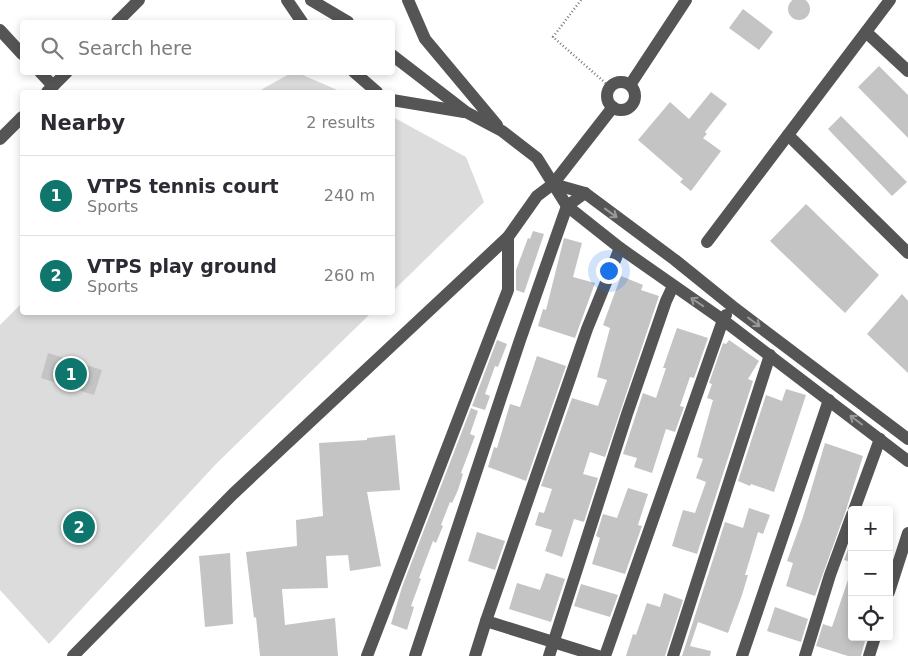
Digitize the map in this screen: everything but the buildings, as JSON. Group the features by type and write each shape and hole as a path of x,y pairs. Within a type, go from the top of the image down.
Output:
{"street":[{"path":"119,20 139,0"},
{"path":"287,0 301,20"},
{"path":"311,0 345,20"},
{"path":"408,0 425,39 502,131"},
{"path":"630,85 686,0"},
{"path":"707,242 890,0"},
{"path":"0,30 20,52"},
{"path":"866,32 908,71"},
{"path":"395,57 466,112 502,131 537,158 568,206 620,248 723,320 908,461"},
{"path":"42,75 50,89 64,75"},
{"path":"357,75 375,90"},
{"path":"622,82 630,85 635,98 630,106 622,110 613,107 607,96 610,87 613,84 622,82"},
{"path":"395,100 466,112"},
{"path":"72,656 233,494 508,238 537,196 553,184 613,107"},
{"path":"0,139 20,119"},
{"path":"788,135 908,253"},
{"path":"553,184 585,194 675,260 732,306 908,439"},
{"path":"415,656 520,340 568,206 585,194"},
{"path":"366,656 508,290 508,238"},
{"path":"476,656 486,621 587,329 620,248"},
{"path":"549,656 627,414 666,301 674,286"},
{"path":"605,656 723,320 732,306"},
{"path":"672,656 770,355"},
{"path":"742,656 829,400"},
{"path":"855,506 880,438"},
{"path":"805,656 830,575 848,526"},
{"path":"893,580 908,533"},
{"path":"486,621 598,656"},
{"path":"869,656 874,641"}],"path":[{"path":"581,0 553,37 610,87"}],"shaded area":[{"path":"288,75 303,75 337,90 261,90"},
{"path":"395,118 466,157 484,202 395,289"},
{"path":"20,305 20,315 369,315 216,464 49,644 0,590 0,325"}],"place":[{"name":"VTPS tennis court","path":"71,374"},
{"name":"VTPS play ground","path":"79,527"}]}
